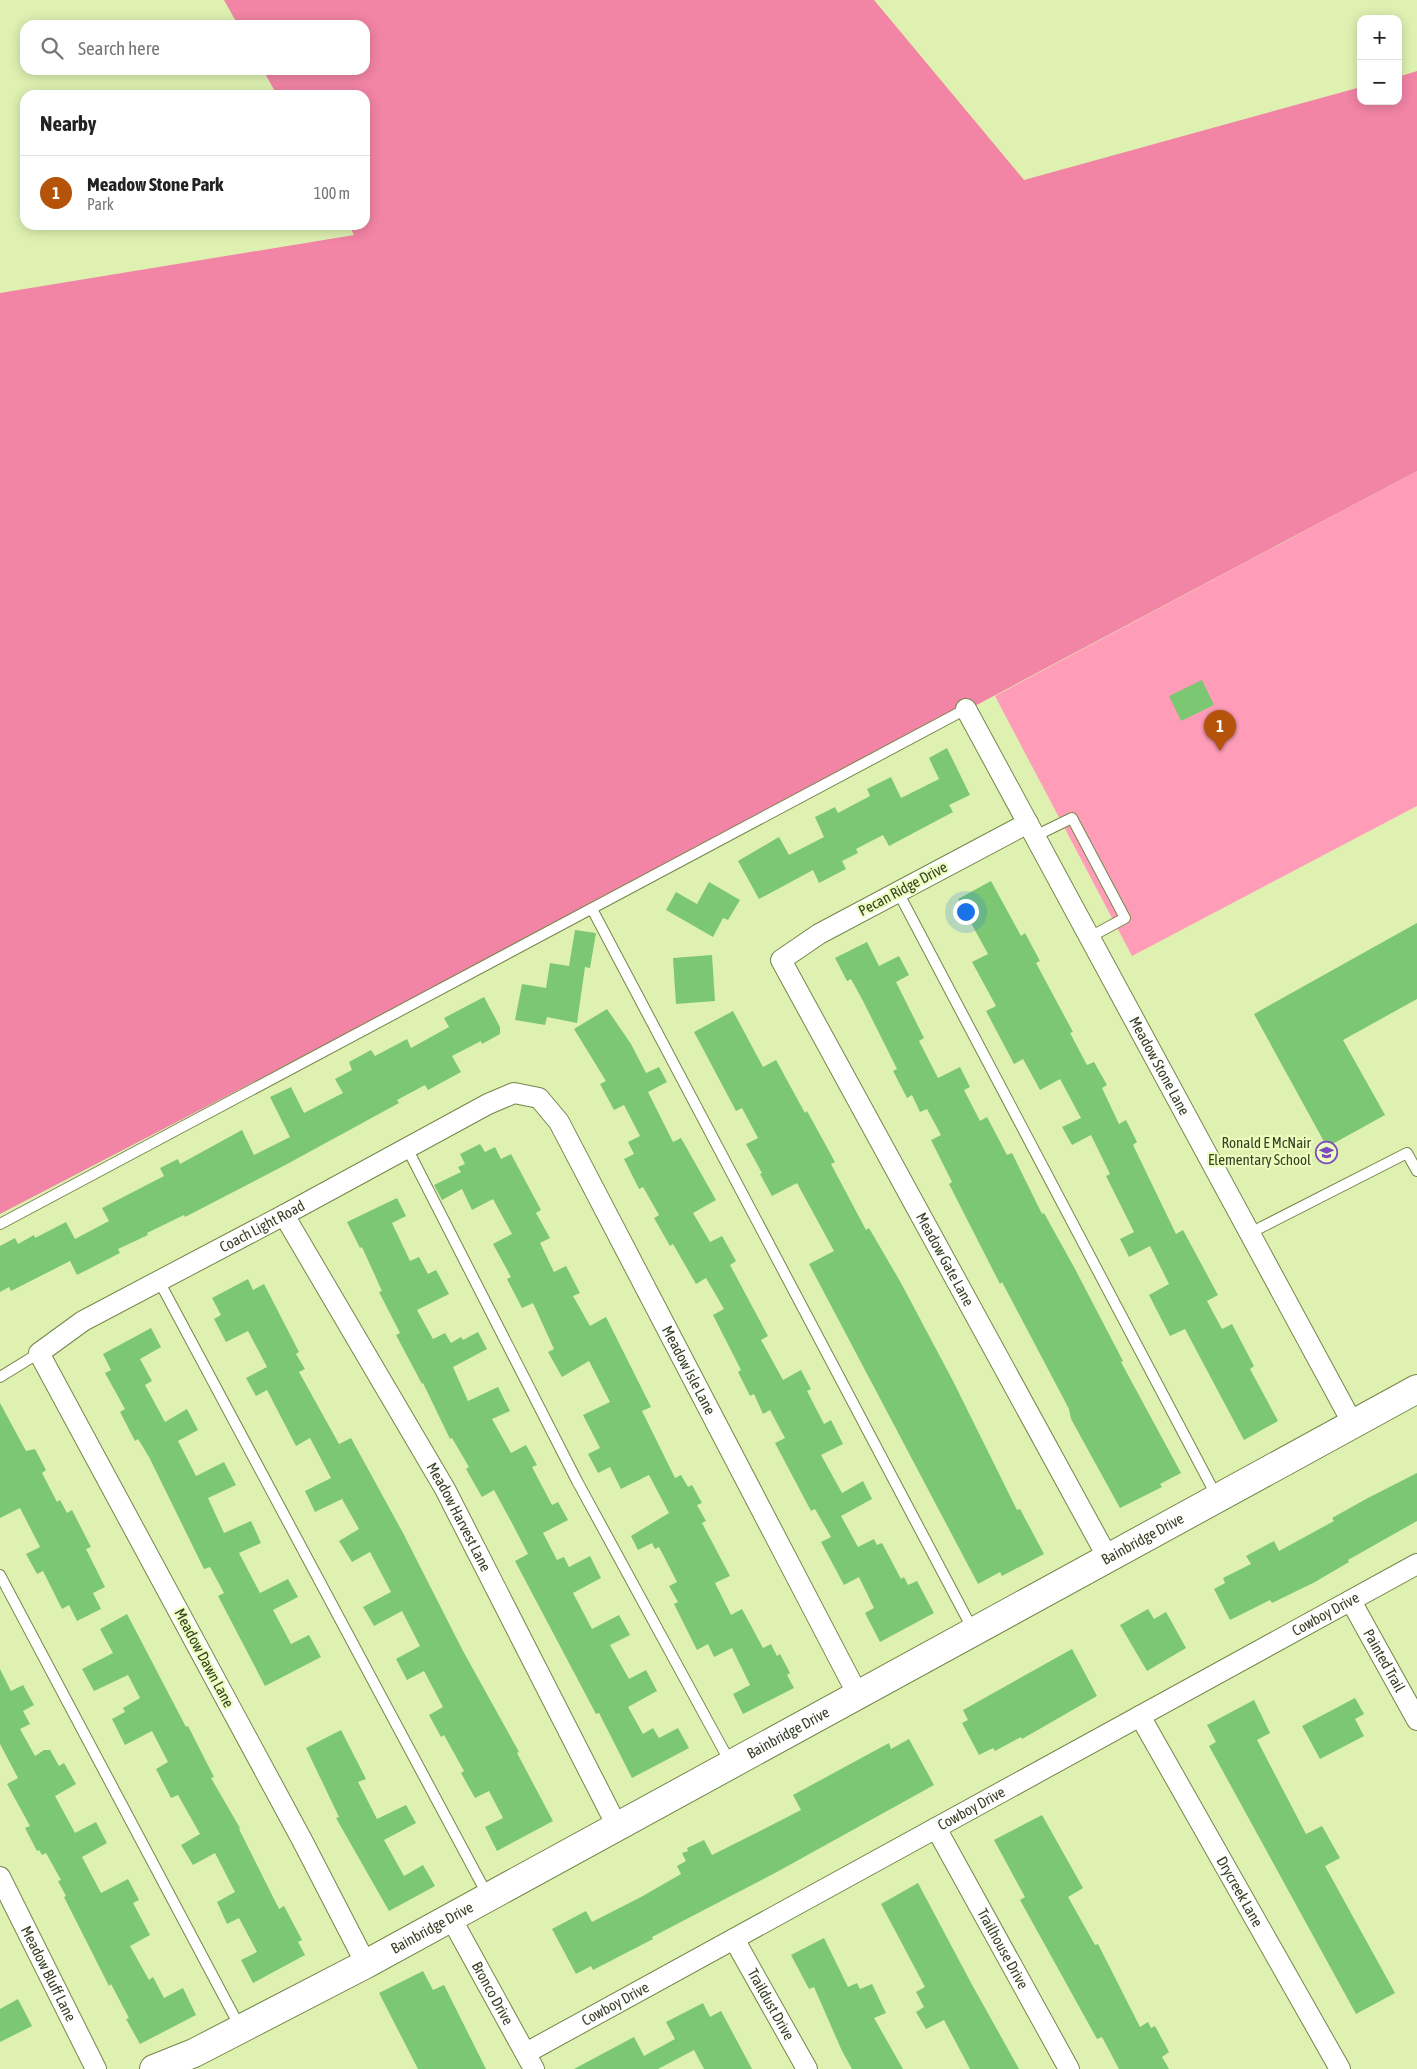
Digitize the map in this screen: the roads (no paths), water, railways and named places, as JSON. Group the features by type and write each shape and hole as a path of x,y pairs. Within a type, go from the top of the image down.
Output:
{"street":[{"name":"Meadow Stone Lane","path":"966,708 1353,1424"},
{"name":"Pecan Ridge Drive","path":"781,960 819,934 898,892 1031,829"},
{"name":"Meadow Gate Lane","path":"781,960 1108,1558"},
{"name":"Meadow Isle Lane","path":"488,1104 514,1093 539,1098 559,1122 858,1695"},
{"name":"Coach Light Road","path":"40,1353 83,1321 488,1104"},
{"name":"Meadow Harvest Lane","path":"284,1215 444,1489 617,1826"},
{"name":"Meadow Dawn Lane","path":"40,1353 302,1840 366,1964"},
{"name":"Bainbridge Drive","path":"164,2067 366,1964 1417,1389"},
{"name":"Cowboy Drive","path":"530,2061 734,1939 1417,1564"},
{"name":"Painted Trail","path":"1351,1600 1417,1720"},
{"name":"Drycreek Lane","path":"1140,1716 1340,2069"},
{"name":"Trailhouse Drive","path":"936,1828 1069,2069"},
{"name":"Meadow Bluff Lane","path":"0,1877 96,2069"},
{"name":"Bronco Drive","path":"450,1918 530,2061"},
{"name":"Traildust Drive","path":"734,1939 808,2069"}],"lane":[{"path":"0,1224 966,708"},
{"path":"1031,829 1072,818 1125,918 1090,937"},
{"path":"898,892 1218,1498"},
{"path":"592,909 974,1631"},
{"path":"407,1148 577,1481 731,1764"},
{"path":"1250,1233 1407,1153 1417,1171"},
{"path":"159,1281 489,1897"},
{"path":"0,1376 40,1353"},
{"path":"0,1575 240,2029"}],"place":[{"name":"Meadow Stone Park","path":"1220,751"},
{"name":"Ronald E McNair Elementary School","path":"1327,1152"}]}
